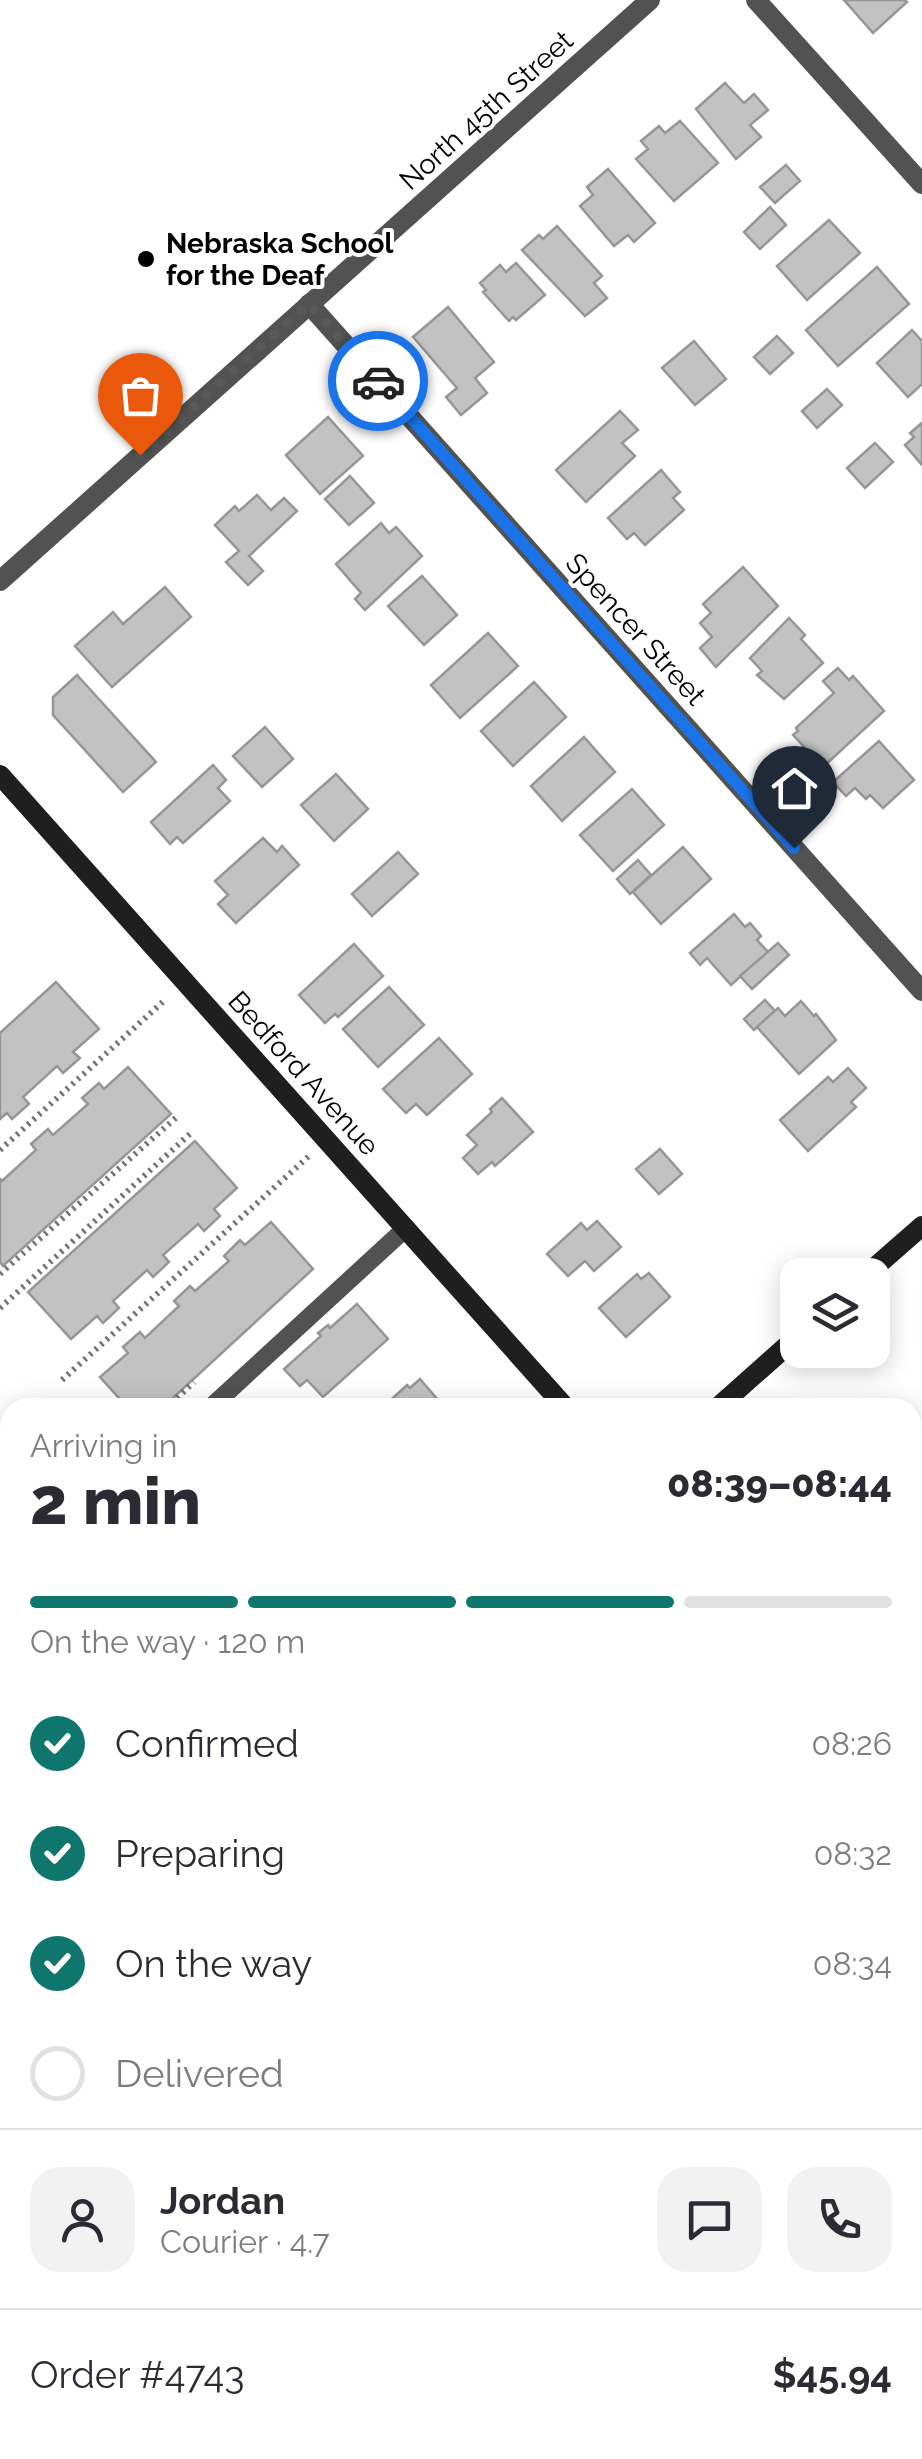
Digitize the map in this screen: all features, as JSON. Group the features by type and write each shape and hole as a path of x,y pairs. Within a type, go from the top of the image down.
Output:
{"street":[{"name":"North 45th Street","path":"0,581 650,0"},
{"path":"756,0 922,184"},
{"name":"Spencer Street","path":"309,304 922,991"},
{"name":"Bedford Avenue","path":"0,775 557,1398"},
{"path":"885,1258 922,1226"},
{"path":"728,1398 780,1352"}],"lane":[{"path":"221,1398 406,1228"}],"path":[{"path":"0,1150 185,982"},
{"path":"0,1274 179,1115"},
{"path":"0,1308 193,1131"},
{"path":"62,1380 326,1140"}],"building":[{"path":"844,0 905,0 907,2 873,33"},
{"path":"725,83 744,103 754,94 768,110 750,125 761,137 736,159 696,109"},
{"path":"680,121 718,163 674,201 636,159 648,149 641,141 659,126 665,133"},
{"path":"786,165 800,181 775,203 760,187"},
{"path":"608,169 655,223 634,242 628,235 614,246 580,206 593,195 587,187"},
{"path":"770,207 786,225 760,249 744,232"},
{"path":"829,220 860,253 807,300 777,266"},
{"path":"557,226 602,276 594,283 607,298 585,316 522,250"},
{"path":"516,263 545,295 516,320 513,317 509,321 483,292 486,290 480,283 500,265 506,272"},
{"path":"877,267 909,304 838,366 806,330"},
{"path":"448,307 494,362 475,378 487,393 461,415 446,397 457,388 413,337"},
{"path":"912,330 922,341 922,384 908,397 877,363"},
{"path":"777,336 793,353 770,374 754,357"},
{"path":"694,341 726,379 695,405 662,368"},
{"path":"827,389 842,405 817,428 802,411"},
{"path":"620,411 638,430 622,443 635,456 586,502 556,470"},
{"path":"328,417 363,456 320,494 286,455"},
{"path":"922,423 922,465 905,445 914,437 910,433"},
{"path":"875,443 893,462 865,488 847,468"},
{"path":"661,470 680,492 673,498 684,510 645,545 634,533 627,539 608,518"},
{"path":"350,476 374,503 349,525 325,499"},
{"path":"257,495 271,510 284,498 297,511 249,556 263,571 248,585 226,562 239,551 215,525 235,506 239,511"},
{"path":"381,523 389,533 396,527 422,556 365,610 355,599 361,593 336,564"},
{"path":"743,567 778,606 716,667 700,648 712,637 700,623 711,613 703,604"},
{"path":"422,576 457,615 424,645 388,606"},
{"path":"165,587 191,617 112,687 75,646 113,612 123,624"},
{"path":"789,618 805,635 801,639 823,663 784,699 757,675 762,671 750,658"},
{"path":"488,633 518,666 460,718 431,685"},
{"path":"838,668 849,680 853,676 884,711 823,767 793,735 834,693 823,681"},
{"path":"77,675 156,762 123,792 53,715 53,697"},
{"path":"534,682 566,717 513,766 481,731"},
{"path":"265,727 293,759 262,787 233,756"},
{"path":"584,737 615,772 562,821 531,786"},
{"path":"879,741 914,780 883,808 870,795 866,799 855,788 846,796 833,782"},
{"path":"213,765 226,780 218,788 230,801 183,843 177,837 170,844 151,822"},
{"path":"336,774 368,809 334,841 301,805"},
{"path":"632,789 664,825 613,871 580,835"},
{"path":"263,838 277,852 282,846 299,865 236,923 218,904 228,895 215,881"},
{"path":"683,847 711,879 661,924 633,892"},
{"path":"398,852 418,874 372,916 352,894"},
{"path":"638,860 651,875 630,894 617,879"},
{"path":"734,914 745,927 750,923 761,936 757,940 768,952 731,985 707,958 700,965 690,953"},
{"path":"778,943 789,955 752,989 740,976"},
{"path":"354,944 383,976 338,1017 335,1014 325,1023 299,995"},
{"path":"56,982 99,1029 73,1052 80,1058 63,1073 57,1066 23,1097 29,1104 12,1119 7,1113 0,1119 0,1033"},
{"path":"389,987 424,1025 378,1067 343,1029"},
{"path":"765,1000 775,1011 754,1030 744,1019"},
{"path":"801,1001 836,1040 799,1074 757,1027 778,1008 785,1016"},
{"path":"439,1038 472,1074 427,1115 416,1104 406,1113 383,1089"},
{"path":"128,1067 171,1114 3,1266 0,1179 36,1150 31,1144 48,1129 53,1135 88,1104 82,1098 99,1083 104,1089"},
{"path":"848,1068 866,1088 851,1102 856,1107 808,1151 780,1120 828,1077 833,1082"},
{"path":"502,1098 533,1132 495,1166 492,1162 478,1174 463,1158 477,1145 467,1135"},
{"path":"195,1141 237,1188 214,1209 220,1216 204,1231 198,1224 163,1255 169,1262 153,1277 147,1270 113,1301 119,1308 103,1323 97,1316 71,1339 28,1292"},
{"path":"660,1149 682,1174 659,1194 636,1169"},
{"path":"597,1221 621,1247 594,1271 585,1261 568,1276 547,1254 581,1223 587,1230"},
{"path":"271,1222 313,1269 173,1398 119,1398 100,1377 128,1353 123,1347 140,1332 145,1338 179,1306 174,1301 190,1286 195,1291 229,1261 224,1256 240,1240 245,1245"},
{"path":"649,1273 670,1297 626,1337 599,1308 637,1274 641,1279"},
{"path":"357,1304 388,1339 323,1397 307,1380 300,1386 284,1369 321,1336 318,1333 328,1325 330,1328"},
{"path":"420,1379 436,1398 393,1398 407,1385 410,1388"}],"way so far":[{"path":"140,455 309,304 378,381"}],"place":[{"name":"Nebraska School for the Deaf","path":"146,259"}],"route":[{"path":"378,381 794,848"}]}
